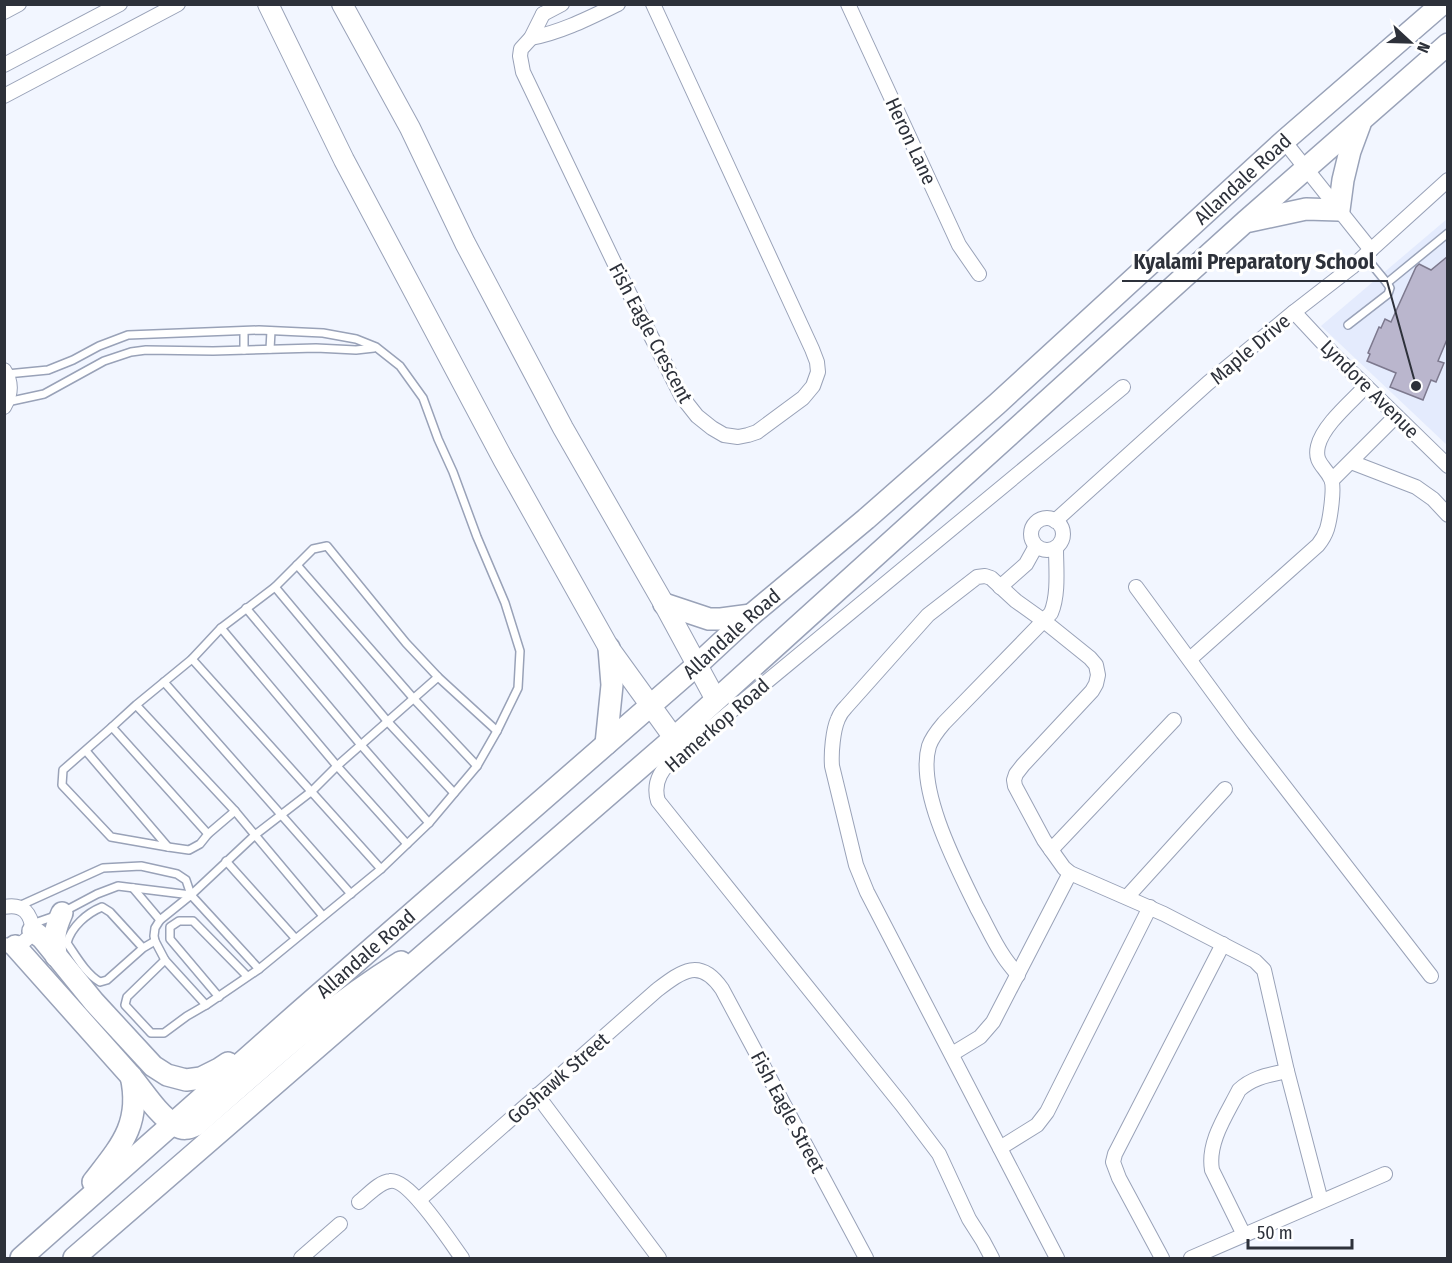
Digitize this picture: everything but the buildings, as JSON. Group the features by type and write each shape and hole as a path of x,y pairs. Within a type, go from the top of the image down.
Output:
{"main road":[{"name":"Allandale Road","path":"21,1258 697,665 751,615 866,519 997,404 1284,141 1442,4"},
{"name":"Allandale Road","path":"74,1258 674,738 1246,221 1448,44"},
{"path":"1246,221 1306,209 1339,210 1350,151 1361,120"},
{"path":"664,604 709,619 751,615"},
{"path":"606,744 612,693 609,648"},
{"path":"56,956 54,938 62,913"},
{"path":"10,945 172,1124 188,1129 196,1125 324,1016 372,980 459,924"},
{"path":"33,928 137,1050 153,1066 167,1075 186,1080 201,1078 219,1069 300,1011"},
{"path":"61,1223 121,1146 128,1133 134,1102 130,1076"}],"street":[{"path":"4,12 19,4"},
{"path":"4,65 120,4"},
{"path":"4,96 178,4"},
{"path":"253,4 270,10 344,160 503,459 609,648 674,738"},
{"path":"342,4 410,128 465,243 563,428 717,700"},
{"path":"552,34 541,9 562,4"},
{"path":"531,38 552,34 618,4"},
{"name":"Fish Eagle Crescent","path":"541,9 531,38 520,53 520,63 622,279 682,397 697,416 724,435 738,437 748,435 757,432 803,398 817,377 817,362 653,4"},
{"name":"Heron Lane","path":"849,4 959,245 979,274"},
{"path":"1284,141 1339,210 1368,253"},
{"name":"Maple Drive","path":"1055,521 1208,383 1368,253 1448,180"},
{"name":"Lyndore Avenue","path":"1294,312 1335,356 1448,466"},
{"path":"6,372 10,389 6,405"},
{"path":"1190,659 1318,545 1327,528 1332,480 1316,457 1320,439 1332,422 1366,386"},
{"name":"Hamerkop Road","path":"992,1258 969,1219 939,1154 666,812 658,801 657,785 665,767 678,754 1123,387"},
{"path":"1332,480 1396,416"},
{"path":"1351,462 1416,487 1433,499 1448,515"},
{"path":"1044,518 1055,521 1063,533 1060,543 1056,548 1046,551 1036,546 1030,538 1030,532 1035,523 1044,518"},
{"path":"1000,587 1026,564 1036,546"},
{"path":"1018,975 1004,958 987,927 945,840 928,782 927,762 929,747 944,723 1051,613 1054,604 1056,548"},
{"path":"1057,1258 861,879 832,766 832,748 838,717 928,615 977,577 988,577 1096,665 1098,680 1092,691 1016,774 1015,786 1024,805 1060,864 1070,873 1150,907 1223,944 1255,962 1264,970 1287,1071 1321,1201"},
{"path":"1136,587 1243,733 1431,976"},
{"path":"1051,850 1174,720"},
{"path":"1127,897 1225,789"},
{"path":"952,1054 980,1037 989,1028 1070,873"},
{"path":"9,904 24,909 29,915 33,928 21,944 10,945"},
{"path":"1000,1148 1037,1125 1047,1112 1150,907"},
{"path":"1162,1258 1119,1178 1113,1162 1144,1096 1223,944"},
{"name":"Goshawk Street","path":"419,1200 657,990 688,970 704,971"},
{"name":"Fish Eagle Street","path":"704,971 722,989 866,1258"},
{"path":"1244,1235 1212,1170 1210,1159 1213,1144 1239,1090 1255,1079 1287,1071"},
{"path":"537,1095 659,1258"},
{"path":"1191,1258 1385,1174"},
{"path":"359,1202 382,1184 392,1180 396,1181 419,1200 462,1258"},
{"path":"301,1258 340,1224"}],"lane":[{"path":"1387,283 1448,232"},
{"path":"1348,326 1388,294 1390,288 1368,253"},
{"path":"244,331 244,350"},
{"path":"6,372 48,370 128,335 244,331 323,333 356,339 376,347 400,366 423,398 505,603 520,651 518,688 496,731 477,766 429,823 381,869 259,969 187,1016 164,1034 151,1033 125,1005 127,998 165,960"},
{"path":"270,349 271,331"},
{"path":"6,405 44,394 104,361 131,352 316,348 356,350 376,347"},
{"path":"235,811 200,844 189,850 111,837 62,785 63,771 136,705 192,659 221,628 275,587 313,549 327,546 406,643 438,677 496,731"},
{"path":"297,565 414,699 477,766"},
{"path":"275,587 388,722 454,793"},
{"path":"246,608 429,823"},
{"path":"221,628 337,766 407,844"},
{"path":"192,659 381,869"},
{"path":"206,1005 165,960 155,941 155,928 255,835 312,791 438,677"},
{"path":"164,682 351,894"},
{"path":"136,705 235,811 323,916"},
{"path":"112,727 208,834"},
{"path":"86,751 168,848"},
{"path":"226,861 295,938"},
{"path":"9,904 103,868 141,866 177,874 186,880 191,895 259,969"},
{"path":"33,928 117,886 191,895"},
{"path":"133,888 160,921"},
{"path":"143,948 110,912 102,908 92,911 80,922 69,936 67,943 95,979 100,982 107,980 143,948 155,941"},
{"path":"219,997 170,939 170,927 179,921 193,921 247,976"}],"shaded area":[{"path":"1447,219 1447,445 1321,326"}],"place":[{"name":"Kyalami Preparatory School","path":"1416,386"}]}
